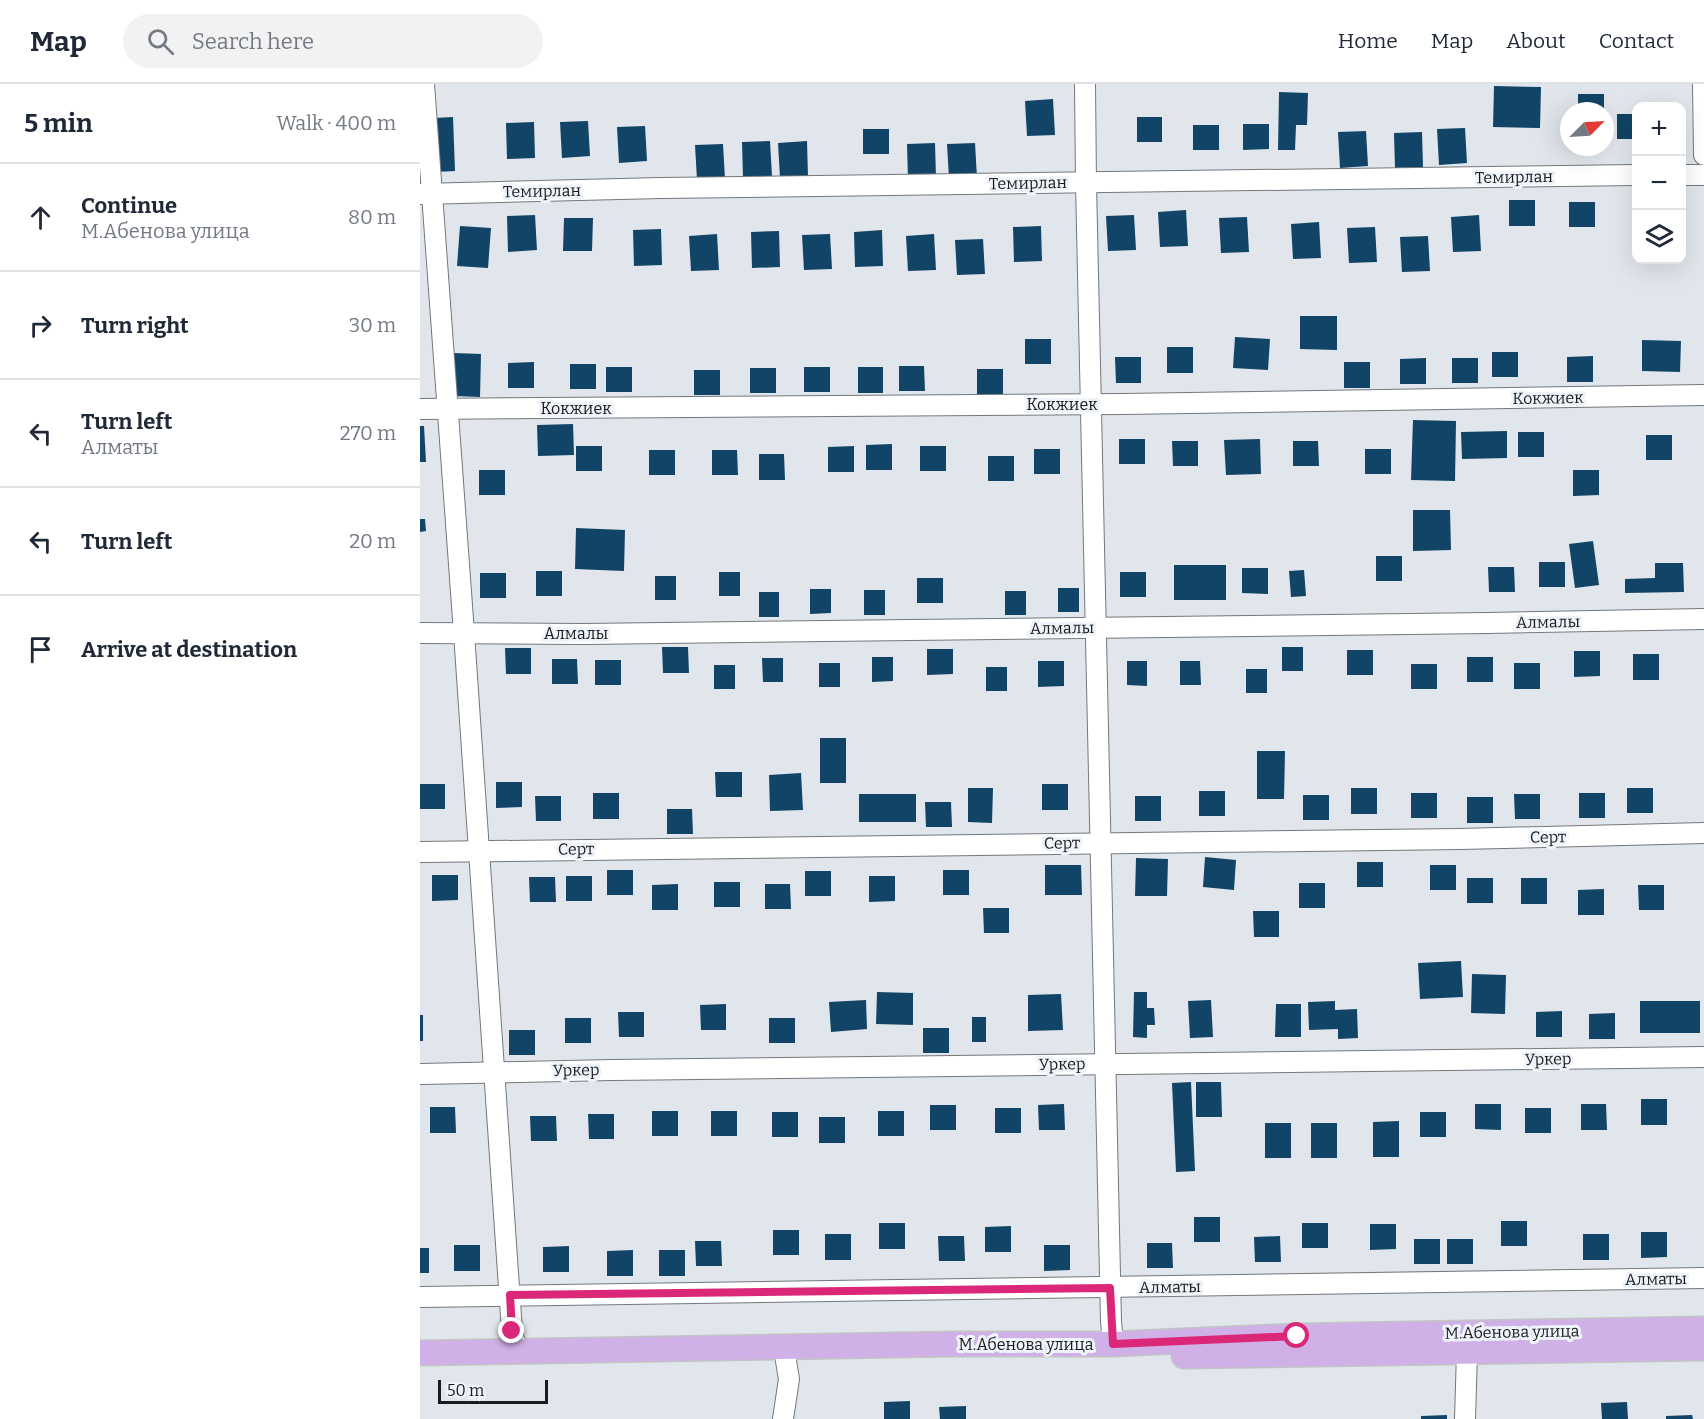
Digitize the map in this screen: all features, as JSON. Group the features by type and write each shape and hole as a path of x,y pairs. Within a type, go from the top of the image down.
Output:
{"main road":[{"name":"М.Абенова улица","path":"420,1353 1113,1344 1308,1335 1704,1329"},
{"name":"М.Абенова улица","path":"420,1368 1704,1348"}],"street":[{"path":"424,84 426,194 448,409 512,1331 517,1351"},
{"path":"1086,84 1090,404 1113,1344"},
{"path":"1703,84 1704,154"},
{"path":"1686,175 1704,175"},
{"name":"Темирлан","path":"426,194 661,188 1632,176"},
{"name":"Кокжиек","path":"420,409 1090,404 1704,395"},
{"name":"Алмалы","path":"420,633 584,634 1704,619"},
{"name":"Серт","path":"420,852 1460,839 1704,833"},
{"name":"Уркер","path":"420,1074 1704,1057"},
{"name":"Алматы","path":"420,1297 1704,1278"},
{"path":"1465,1419 1467,1352"},
{"path":"783,1419 789,1379 786,1361"}],"building":[{"path":"1494,86 1541,87 1540,128 1493,127"},
{"path":"1279,92 1308,93 1307,125 1296,125 1295,150 1278,150"},
{"path":"1578,94 1604,94 1604,102 1578,102"},
{"path":"1053,99 1055,135 1027,136 1025,101"},
{"path":"1617,114 1632,114 1632,139 1617,139"},
{"path":"453,117 455,171 435,172 433,118"},
{"path":"1137,117 1162,117 1162,142 1137,142"},
{"path":"588,121 590,156 562,158 560,122"},
{"path":"534,122 535,158 507,159 506,123"},
{"path":"1243,124 1269,124 1269,149 1243,150"},
{"path":"1193,125 1219,125 1219,150 1193,150"},
{"path":"645,126 647,161 619,163 617,127"},
{"path":"1465,128 1467,163 1439,165 1437,129"},
{"path":"863,129 889,129 889,154 863,154"},
{"path":"1366,131 1368,166 1340,168 1338,132"},
{"path":"1422,132 1423,167 1395,168 1394,133"},
{"path":"770,141 772,176 743,178 742,142"},
{"path":"807,141 808,177 780,178 778,143"},
{"path":"935,143 936,178 908,180 907,144"},
{"path":"975,143 977,178 949,179 947,144"},
{"path":"723,144 725,179 697,180 695,145"},
{"path":"1509,200 1535,200 1535,226 1509,226"},
{"path":"1569,202 1595,202 1595,227 1569,227"},
{"path":"1186,210 1188,246 1160,247 1158,212"},
{"path":"535,215 537,250 508,252 507,216"},
{"path":"1134,215 1136,250 1108,251 1106,216"},
{"path":"1479,215 1481,251 1453,252 1451,217"},
{"path":"1247,217 1249,252 1221,253 1219,218"},
{"path":"564,218 593,218 592,251 563,251"},
{"path":"1319,222 1321,258 1293,259 1291,224"},
{"path":"460,226 491,228 488,268 457,266"},
{"path":"1041,226 1042,261 1014,262 1013,227"},
{"path":"1375,227 1377,262 1349,263 1347,228"},
{"path":"661,229 662,265 634,266 633,230"},
{"path":"882,230 883,266 855,267 854,232"},
{"path":"779,231 780,267 752,268 751,232"},
{"path":"717,234 719,270 691,271 689,236"},
{"path":"830,234 832,269 804,270 802,235"},
{"path":"934,234 936,270 908,271 906,236"},
{"path":"1428,236 1430,271 1402,272 1400,237"},
{"path":"983,239 985,274 957,275 955,240"},
{"path":"1300,316 1337,316 1337,350 1300,349"},
{"path":"1235,337 1270,339 1268,370 1233,368"},
{"path":"1025,339 1051,339 1051,364 1025,364"},
{"path":"1642,340 1681,341 1680,372 1642,371"},
{"path":"1167,347 1193,347 1193,373 1167,373"},
{"path":"1492,352 1518,352 1518,377 1492,377"},
{"path":"454,353 481,354 480,397 453,396"},
{"path":"1593,356 1593,382 1567,382 1567,357"},
{"path":"1115,357 1141,357 1141,383 1116,383"},
{"path":"1426,358 1426,384 1400,384 1400,359"},
{"path":"1452,358 1478,358 1478,383 1452,383"},
{"path":"534,362 534,388 508,388 508,363"},
{"path":"1344,362 1370,362 1370,388 1344,388"},
{"path":"570,364 596,364 596,389 570,389"},
{"path":"899,366 924,366 925,391 899,391"},
{"path":"606,367 632,367 632,392 606,392"},
{"path":"804,367 830,367 830,392 804,392"},
{"path":"858,367 883,367 883,393 858,393"},
{"path":"750,368 776,368 776,393 750,393"},
{"path":"977,369 1003,369 1003,394 977,394"},
{"path":"694,370 720,370 720,395 694,395"},
{"path":"1413,420 1456,421 1455,481 1411,480"},
{"path":"573,424 574,455 538,456 537,425"},
{"path":"420,426 424,426 426,462 420,462"},
{"path":"1507,431 1507,458 1462,459 1461,432"},
{"path":"1518,432 1544,432 1544,457 1518,457"},
{"path":"1646,435 1672,435 1672,460 1646,460"},
{"path":"1119,439 1145,439 1145,464 1119,464"},
{"path":"1260,439 1261,474 1226,475 1224,440"},
{"path":"1172,441 1198,441 1198,466 1173,466"},
{"path":"1293,441 1318,441 1319,466 1293,466"},
{"path":"892,444 892,470 866,470 866,445"},
{"path":"576,446 602,446 602,471 576,471"},
{"path":"854,446 854,472 828,472 828,447"},
{"path":"920,446 946,446 946,471 920,471"},
{"path":"1034,449 1060,449 1060,474 1034,474"},
{"path":"1365,449 1391,449 1391,474 1365,474"},
{"path":"649,450 675,450 675,475 649,475"},
{"path":"712,450 737,450 738,475 712,475"},
{"path":"759,454 784,454 785,480 759,480"},
{"path":"988,456 1014,456 1014,481 988,481"},
{"path":"479,470 505,470 505,495 479,495"},
{"path":"1573,470 1599,470 1599,495 1573,496"},
{"path":"1413,510 1450,510 1451,550 1413,551"},
{"path":"420,519 425,519 426,531 420,532"},
{"path":"576,528 625,530 624,571 575,569"},
{"path":"1593,541 1599,585 1575,588 1569,544"},
{"path":"1376,556 1402,556 1402,581 1376,581"},
{"path":"1539,562 1565,562 1565,587 1539,587"},
{"path":"1655,563 1683,563 1684,592 1625,593 1625,579 1655,578"},
{"path":"1174,565 1226,565 1226,600 1174,600"},
{"path":"1488,567 1514,567 1515,592 1489,592"},
{"path":"1242,568 1268,568 1268,594 1242,593"},
{"path":"1304,570 1306,596 1291,597 1289,571"},
{"path":"536,571 562,571 562,596 536,596"},
{"path":"719,572 740,572 740,596 719,596"},
{"path":"1120,572 1146,572 1146,597 1120,597"},
{"path":"480,573 506,573 506,598 480,598"},
{"path":"655,576 676,576 676,600 655,600"},
{"path":"917,578 943,578 943,603 917,603"},
{"path":"1058,588 1079,588 1079,612 1058,612"},
{"path":"810,589 831,589 831,613 810,614"},
{"path":"864,590 885,590 885,615 864,615"},
{"path":"1005,591 1026,591 1026,615 1005,615"},
{"path":"759,592 779,592 779,617 759,617"},
{"path":"662,647 688,647 689,673 663,673"},
{"path":"1282,647 1303,647 1303,671 1282,671"},
{"path":"505,648 531,648 531,674 506,674"},
{"path":"927,649 953,649 953,674 927,675"},
{"path":"1347,650 1373,650 1373,675 1347,675"},
{"path":"1574,651 1600,651 1600,676 1574,677"},
{"path":"1633,654 1659,654 1659,680 1633,680"},
{"path":"872,657 893,657 893,681 872,682"},
{"path":"1467,657 1493,657 1493,682 1467,682"},
{"path":"762,658 783,658 783,682 763,682"},
{"path":"552,659 577,659 578,684 552,684"},
{"path":"595,660 621,660 621,685 595,685"},
{"path":"1038,661 1064,661 1064,686 1038,687"},
{"path":"1127,661 1147,661 1147,686 1127,685"},
{"path":"1180,661 1200,661 1201,685 1180,685"},
{"path":"819,663 840,663 840,687 819,687"},
{"path":"1514,663 1540,663 1540,689 1514,689"},
{"path":"1411,664 1437,664 1437,689 1411,689"},
{"path":"714,665 735,665 735,689 714,689"},
{"path":"986,667 1007,667 1007,691 986,691"},
{"path":"1246,669 1267,669 1267,693 1246,693"},
{"path":"820,738 846,738 846,783 820,783"},
{"path":"1257,751 1285,751 1284,799 1257,799"},
{"path":"715,772 742,772 742,797 716,797"},
{"path":"801,773 803,810 770,811 769,775"},
{"path":"496,782 522,782 522,807 496,808"},
{"path":"420,784 445,784 445,809 420,809"},
{"path":"1042,784 1068,784 1068,810 1042,810"},
{"path":"968,788 993,788 992,823 968,822"},
{"path":"1351,788 1377,788 1377,814 1351,814"},
{"path":"1627,788 1653,788 1653,813 1627,813"},
{"path":"1199,791 1225,791 1225,816 1199,816"},
{"path":"593,793 619,793 619,819 593,819"},
{"path":"1411,793 1437,793 1437,818 1411,818"},
{"path":"1579,793 1605,793 1605,818 1579,818"},
{"path":"859,794 916,794 916,822 859,822"},
{"path":"1514,794 1540,794 1540,819 1515,819"},
{"path":"1303,795 1329,795 1329,820 1303,820"},
{"path":"535,796 561,796 561,821 536,821"},
{"path":"1135,796 1161,796 1161,821 1135,821"},
{"path":"1467,797 1493,797 1493,823 1467,823"},
{"path":"925,802 951,802 952,827 926,827"},
{"path":"667,809 692,809 693,834 667,834"},
{"path":"1205,857 1236,860 1234,890 1203,887"},
{"path":"1136,858 1168,859 1167,896 1135,896"},
{"path":"1357,862 1383,862 1383,887 1357,887"},
{"path":"1045,865 1081,865 1082,895 1045,895"},
{"path":"1430,865 1456,865 1456,890 1430,890"},
{"path":"607,870 633,870 633,895 607,895"},
{"path":"943,870 969,870 969,895 943,895"},
{"path":"805,871 831,871 831,896 805,896"},
{"path":"432,875 458,875 458,900 432,901"},
{"path":"566,876 592,876 592,901 566,901"},
{"path":"869,876 895,876 895,901 869,902"},
{"path":"529,877 555,877 556,902 530,902"},
{"path":"1467,878 1493,878 1493,903 1467,903"},
{"path":"1521,878 1547,878 1547,904 1521,904"},
{"path":"714,882 740,882 740,907 714,907"},
{"path":"1299,883 1325,883 1325,908 1299,908"},
{"path":"678,884 678,910 652,910 652,885"},
{"path":"765,884 790,884 791,909 765,909"},
{"path":"1638,885 1664,885 1664,910 1639,910"},
{"path":"1604,889 1604,915 1578,915 1578,890"},
{"path":"983,908 1009,908 1009,933 984,933"},
{"path":"1253,911 1279,911 1279,937 1254,937"},
{"path":"1461,961 1463,997 1420,999 1418,963"},
{"path":"1472,974 1506,975 1505,1014 1471,1013"},
{"path":"877,992 913,993 913,1025 876,1024"},
{"path":"1134,992 1147,992 1147,1008 1154,1008 1155,1025 1147,1025 1147,1038 1133,1037"},
{"path":"1061,994 1063,1030 1028,1031 1028,995"},
{"path":"866,1000 867,1029 831,1032 829,1002"},
{"path":"1211,1000 1213,1037 1190,1038 1188,1001"},
{"path":"1335,1001 1335,1010 1357,1009 1358,1038 1338,1039 1338,1029 1309,1030 1308,1002"},
{"path":"1640,1001 1700,1001 1700,1033 1640,1033"},
{"path":"726,1004 726,1030 701,1030 700,1005"},
{"path":"1276,1004 1301,1004 1301,1037 1275,1037"},
{"path":"1562,1011 1562,1037 1536,1037 1536,1012"},
{"path":"618,1012 644,1012 644,1037 619,1037"},
{"path":"1615,1013 1615,1039 1589,1039 1589,1014"},
{"path":"420,1015 423,1015 423,1041 420,1041"},
{"path":"972,1017 986,1017 986,1042 972,1042"},
{"path":"565,1018 591,1018 591,1043 565,1043"},
{"path":"769,1018 795,1018 795,1043 769,1043"},
{"path":"923,1028 949,1028 949,1053 923,1053"},
{"path":"509,1030 535,1030 535,1055 509,1055"},
{"path":"1191,1082 1195,1171 1176,1172 1172,1083"},
{"path":"1196,1082 1221,1082 1222,1117 1196,1117"},
{"path":"1641,1099 1667,1099 1667,1125 1641,1125"},
{"path":"1064,1104 1065,1130 1039,1130 1038,1105"},
{"path":"1475,1104 1501,1104 1501,1130 1475,1129"},
{"path":"1581,1104 1606,1104 1607,1130 1581,1130"},
{"path":"930,1105 956,1105 956,1130 930,1130"},
{"path":"430,1107 455,1107 456,1133 430,1133"},
{"path":"995,1108 1021,1108 1021,1133 995,1133"},
{"path":"1525,1108 1551,1108 1551,1133 1525,1133"},
{"path":"652,1111 678,1111 678,1136 652,1136"},
{"path":"711,1111 737,1111 737,1136 711,1136"},
{"path":"878,1111 904,1111 904,1136 878,1136"},
{"path":"772,1112 798,1112 798,1137 772,1137"},
{"path":"1420,1112 1446,1112 1446,1137 1420,1137"},
{"path":"588,1114 614,1114 614,1139 589,1139"},
{"path":"530,1116 556,1116 557,1141 531,1141"},
{"path":"819,1117 845,1117 845,1143 819,1143"},
{"path":"1399,1121 1399,1157 1373,1157 1373,1122"},
{"path":"1265,1123 1291,1123 1291,1158 1265,1158"},
{"path":"1311,1123 1337,1123 1337,1158 1311,1158"},
{"path":"1194,1217 1220,1217 1220,1242 1194,1242"},
{"path":"1501,1221 1527,1221 1527,1246 1501,1246"},
{"path":"879,1223 905,1223 905,1249 879,1249"},
{"path":"1302,1223 1328,1223 1328,1248 1302,1248"},
{"path":"1370,1224 1396,1224 1396,1249 1370,1250"},
{"path":"1011,1226 1011,1252 985,1252 985,1227"},
{"path":"773,1230 799,1230 799,1255 773,1255"},
{"path":"1641,1232 1667,1232 1667,1257 1641,1258"},
{"path":"825,1234 851,1234 851,1260 825,1260"},
{"path":"1583,1234 1609,1234 1609,1260 1583,1260"},
{"path":"938,1236 964,1236 965,1261 939,1261"},
{"path":"1280,1236 1281,1262 1255,1262 1254,1237"},
{"path":"1414,1239 1440,1239 1440,1264 1414,1264"},
{"path":"1447,1239 1473,1239 1473,1264 1447,1264"},
{"path":"695,1241 721,1241 722,1266 696,1266"},
{"path":"1147,1243 1172,1243 1173,1268 1147,1268"},
{"path":"454,1245 480,1245 480,1271 454,1271"},
{"path":"1044,1245 1070,1245 1070,1270 1044,1271"},
{"path":"569,1246 569,1272 543,1272 543,1247"},
{"path":"420,1248 429,1248 429,1273 420,1273"},
{"path":"633,1250 633,1276 607,1276 607,1251"},
{"path":"659,1250 685,1250 685,1276 659,1276"},
{"path":"910,1401 910,1419 884,1419 884,1402"},
{"path":"1627,1402 1628,1419 1602,1419 1601,1403"},
{"path":"966,1406 966,1419 940,1419 939,1407"},
{"path":"1447,1415 1447,1419 1421,1419 1421,1416"},
{"path":"1692,1415 1693,1419 1666,1419 1666,1416"}],"route":[{"path":"512,1331 510,1295 1110,1288 1113,1344 1297,1336"}]}
